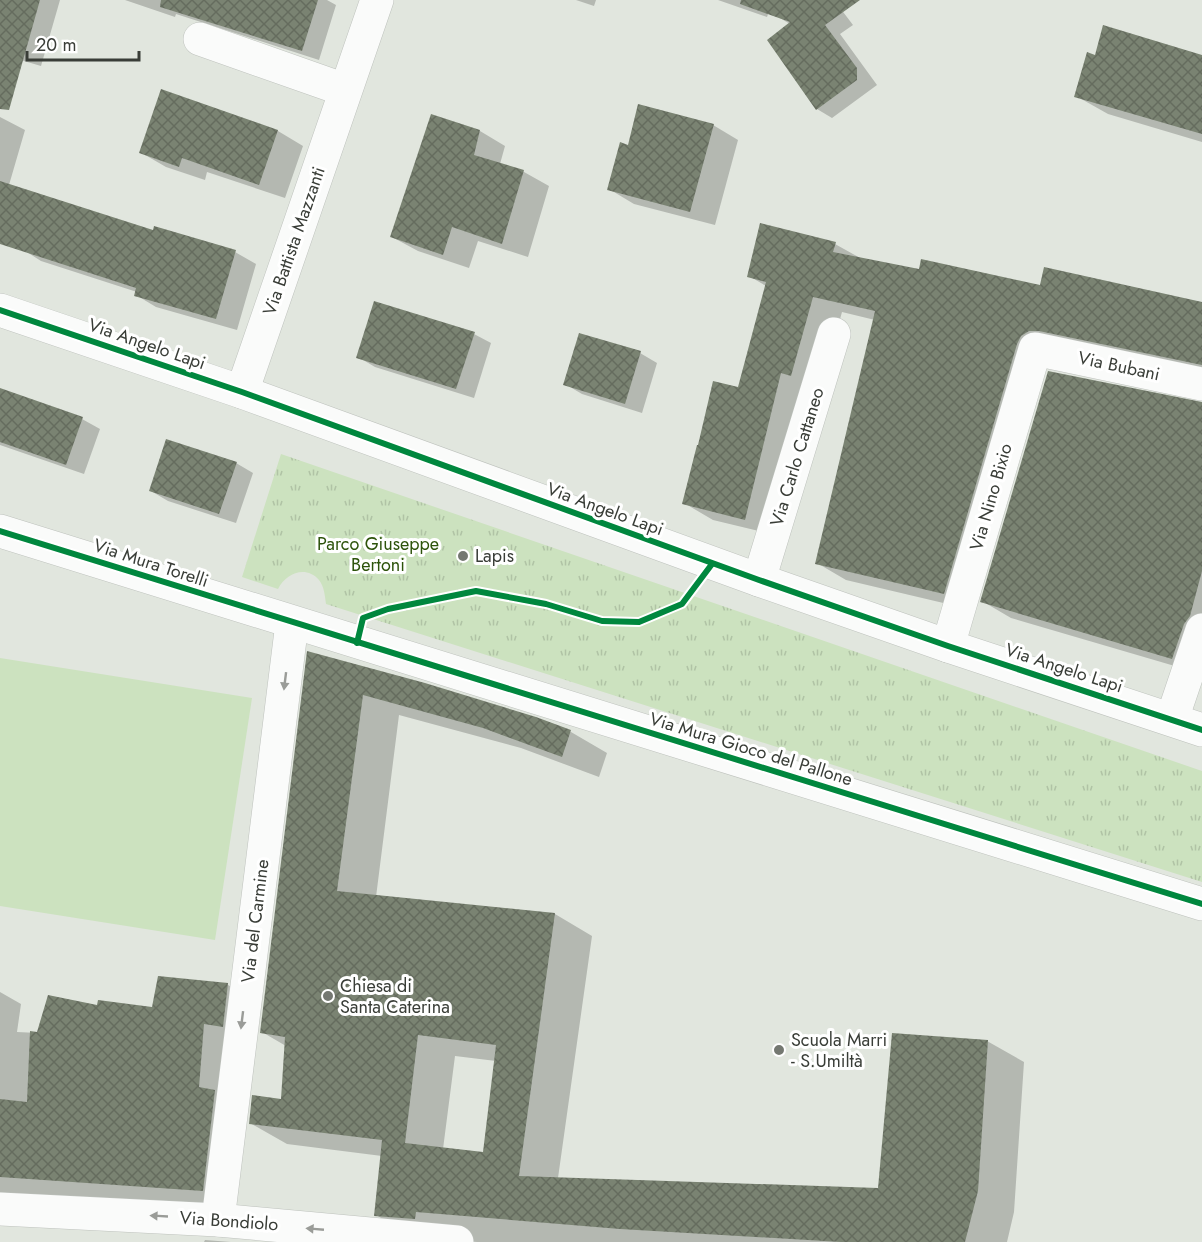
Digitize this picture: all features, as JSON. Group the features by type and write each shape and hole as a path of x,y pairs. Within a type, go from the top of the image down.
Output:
{"street":[{"name":"Via Battista Mazzanti","path":"242,392 378,0"},
{"path":"200,39 345,90"},
{"name":"Via Angelo Lapi","path":"0,310 242,392 759,580 948,646 1187,724"},
{"name":"Via Carlo Cattaneo","path":"759,580 834,334"},
{"name":"Via Bubani","path":"1035,348 1202,384"},
{"name":"Via Nino Bixio","path":"948,646 1035,348"},
{"name":"Via Mura Torelli","path":"0,531 292,623"},
{"name":"Via Mura Gioco del Pallone","path":"292,623 1202,904"},
{"name":"Via del Carmine","path":"202,1227 292,623"},
{"path":"1187,724 1202,630"},
{"name":"Via Bondiolo","path":"0,1209 202,1227 457,1242"}],"green space":[{"name":"Parco Giuseppe Bertoni","path":"281,454 1202,771 1202,882 326,604 321,582 308,573 291,575 278,589 242,577"},
{"path":"0,658 252,698 215,940 0,906"}],"building":[{"path":"0,0 40,0 9,110 0,109"},
{"path":"161,0 318,0 302,51 160,7"},
{"path":"741,0 860,0 825,25 857,68 857,80 816,110 767,40 790,22 740,4"},
{"path":"1103,25 1202,55 1202,134 1074,97 1087,52 1095,55"},
{"path":"161,89 278,130 259,185 182,158 179,167 139,153"},
{"path":"638,104 714,124 690,212 607,190 620,142 628,145"},
{"path":"431,114 480,130 474,155 524,170 502,244 452,227 443,255 390,237"},
{"path":"0,181 153,230 154,226 236,250 216,319 134,296 136,288 0,244"},
{"path":"760,223 836,242 833,252 919,269 921,259 1040,285 1044,267 1202,302 1202,365 1039,331 1029,331 1021,336 1017,344 944,594 815,564 875,311 813,297 791,376 781,373 745,520 682,504 713,381 738,387 766,282 747,277"},
{"path":"374,301 475,332 456,389 356,358"},
{"path":"579,333 641,351 625,404 563,385"},
{"path":"1048,371 1202,402 1202,571 1190,616 1184,624 1172,659 980,602"},
{"path":"0,388 83,417 66,465 0,442"},
{"path":"166,439 237,462 219,514 149,491"},
{"path":"307,651 425,683 571,730 562,757 483,728 363,695 337,891 555,913 519,1176 878,1188 892,1033 988,1040 978,1191 965,1242 841,1242 620,1229 416,1212 415,1219 374,1216 382,1140 249,1124 252,1095 281,1099 285,1037 260,1033","holes":["418,1035 496,1045 483,1152 405,1143"]},
{"path":"158,976 228,983 223,1027 204,1024 199,1087 215,1090 203,1191 0,1177 0,1099 27,1102 30,1031 37,1032 48,995 97,1005 98,1000 152,1007"}],"cycle path":[{"path":"0,310 242,392 759,580 948,646 1202,730"},
{"path":"0,531 1202,904"},
{"path":"357,643 363,618 388,609 476,591 546,604 602,621 639,622 682,604 712,564"}],"place":[{"name":"Lapis","path":"463,556"},
{"name":"Chiesa di Santa Caterina","path":"328,996"},
{"name":"Scuola Marri - S.Umiltà","path":"779,1050"}]}
